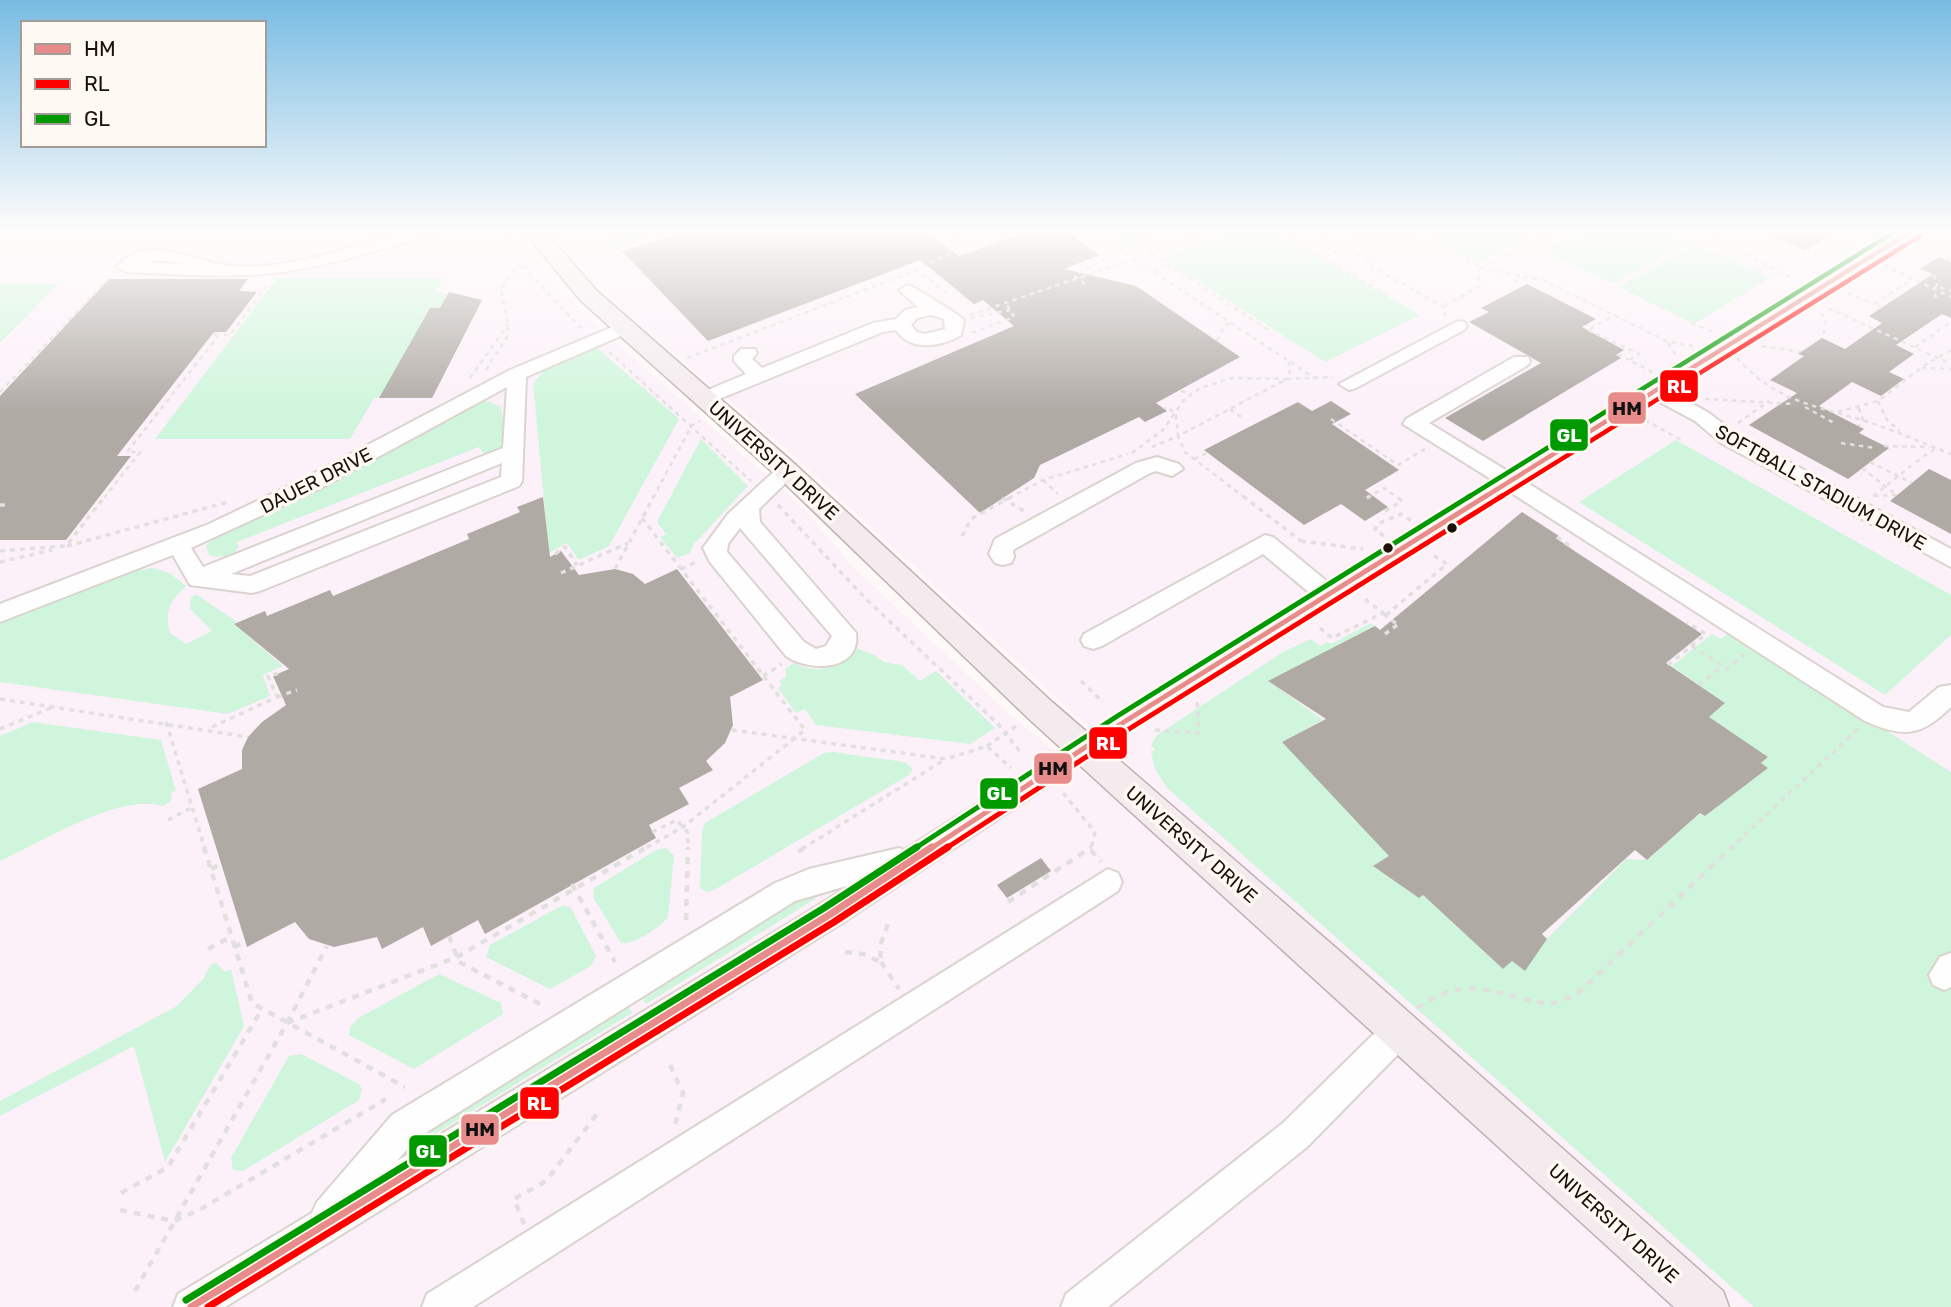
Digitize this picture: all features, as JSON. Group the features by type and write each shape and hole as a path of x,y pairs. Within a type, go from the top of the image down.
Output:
{"main road":[{"name":"UNIVERSITY DRIVE","path":"585,290 624,328 787,471 1084,749 1407,1020 1707,1307"}],"street":[{"path":"908,290 932,309"},
{"path":"191,1307 829,915 1084,749 1819,290"},
{"path":"713,405 760,376 879,327 902,324 911,314 932,309 942,311 955,320 956,326 947,336 917,339 909,335 902,324"},
{"path":"1344,379 1452,323"},
{"name":"DAUER DRIVE","path":"0,613 178,544 313,483 517,374 624,328"},
{"path":"748,352 743,356 743,361 760,376"},
{"path":"1521,361 1413,424 1432,432 1874,714 1898,724 1917,723 1950,693"},
{"path":"178,544 198,579 513,451 517,374"},
{"name":"SOFTBALL STADIUM DRIVE","path":"1657,392 1702,417 1728,438 1951,559"},
{"path":"1003,557 1000,554 1003,545 1143,468 1157,464 1172,469"},
{"path":"748,509 750,524 844,633 843,646 830,657 811,658 795,649 714,548 718,538 787,471"},
{"path":"1093,640 1265,543 1329,596"},
{"path":"440,1307 1107,875"},
{"path":"1079,1307 1295,1135 1407,1020"}],"path":[{"path":"0,392 96,290"},
{"path":"124,456 218,333 230,335 264,290"},
{"path":"485,372 506,343 509,323 501,290"},
{"path":"544,290 587,333"},
{"path":"687,358 865,290"},
{"path":"943,290 954,299"},
{"path":"1181,290 1318,380"},
{"path":"1207,290 1272,332"},
{"path":"1379,290 1386,294"},
{"path":"1414,290 1444,307 1452,323"},
{"path":"1444,307 1473,290"},
{"path":"1566,290 1666,341 1697,347"},
{"path":"1874,304 1896,290"},
{"path":"1935,290 1936,298"},
{"path":"1849,293 1882,308"},
{"path":"972,333 1014,317 1006,303"},
{"path":"964,307 972,316 1013,312"},
{"path":"1828,307 1915,347 1951,367"},
{"path":"1821,313 1826,319 1823,338"},
{"path":"1615,315 1589,330 1639,354 1629,360"},
{"path":"476,378 465,385 509,323"},
{"path":"1217,341 1224,326 1231,323"},
{"path":"1691,323 1717,334"},
{"path":"1915,347 1951,323"},
{"path":"1666,341 1678,358"},
{"path":"1755,345 1801,352"},
{"path":"604,347 757,485"},
{"path":"201,349 208,349"},
{"path":"1836,413 1878,401 1921,368 1951,350"},
{"path":"1618,354 1648,370"},
{"path":"1736,356 1767,389 1834,423"},
{"path":"962,536 971,519 1043,480 1130,454 1178,436 1287,379 1291,368 1287,360"},
{"path":"1921,368 1951,367"},
{"path":"1130,454 1156,437 1191,394 1209,384 1232,378 1344,379"},
{"path":"1181,391 1191,394"},
{"path":"1696,398 1771,400 1800,404 1863,420 1951,453"},
{"path":"1736,424 1771,400"},
{"path":"1878,401 1887,420 1904,434"},
{"path":"615,569 692,425 713,405"},
{"path":"1164,409 1167,407 1176,414 1178,436 1185,452 1301,541"},
{"path":"1859,408 1863,420"},
{"path":"1230,409 1244,419"},
{"path":"1640,417 1683,441"},
{"path":"1331,419 1398,465 1433,445"},
{"path":"1859,426 1863,420"},
{"path":"145,421 152,421"},
{"path":"1841,443 1875,448"},
{"path":"1884,446 1936,448"},
{"path":"1916,463 1936,448"},
{"path":"66,546 140,452 127,452"},
{"path":"1194,459 1207,453"},
{"path":"1870,462 1912,483"},
{"path":"1873,496 1911,466"},
{"path":"1862,468 1897,495"},
{"path":"1367,498 1384,488 1402,501 1385,511"},
{"path":"0,562 235,499"},
{"path":"771,499 865,598 1006,734 1022,754"},
{"path":"0,505 10,505"},
{"path":"1384,536 1375,530 1383,519 1401,514 1411,521"},
{"path":"287,1023 457,957 574,887 683,827 798,739 805,730 642,519"},
{"path":"1557,537 1562,541"},
{"path":"1299,547 1289,540 1363,549"},
{"path":"561,573 629,542"},
{"path":"0,551 66,546"},
{"path":"555,554 565,547 577,565"},
{"path":"1320,628 1332,638 1384,614 1447,564 1433,555"},
{"path":"681,569 701,560"},
{"path":"1365,599 1399,626 1385,634"},
{"path":"1668,665 1706,634 1688,622"},
{"path":"1692,646 1727,669 1759,642"},
{"path":"762,675 789,660"},
{"path":"1699,685 1722,666"},
{"path":"277,697 268,676 280,673"},
{"path":"1082,681 1103,702"},
{"path":"210,728 297,690"},
{"path":"0,699 210,728 248,737"},
{"path":"1155,730 1199,733 1197,702"},
{"path":"0,729 53,707"},
{"path":"1407,1020 1440,991 1460,985 1542,1003 1555,1003 1577,994 1874,714"},
{"path":"166,722 252,1003 405,1087"},
{"path":"798,852 946,759 987,746 1016,726"},
{"path":"732,730 946,759"},
{"path":"987,746 1011,768"},
{"path":"1062,793 1095,832 1091,850 1107,875"},
{"path":"168,820 192,808"},
{"path":"652,832 677,820 688,833 686,920"},
{"path":"1008,902 1091,850"},
{"path":"211,869 221,864"},
{"path":"574,887 615,962"},
{"path":"888,924 880,946 881,962 903,995"},
{"path":"449,936 459,962 542,1005"},
{"path":"208,949 231,937"},
{"path":"234,947 244,942"},
{"path":"135,1291 287,1023 327,946"},
{"path":"845,952 863,954 881,962"},
{"path":"121,1193 168,1167 262,1009"},
{"path":"670,1065 683,1093 674,1131"},
{"path":"120,1210 174,1221 201,1209 386,1098"},
{"path":"518,1208 514,1199 545,1181 600,1110"}],"shaded area":[{"path":"0,290 562,290 579,309 806,511 853,567 1007,712 1139,818 1674,1307 0,1307"},
{"path":"604,290 1951,290 1951,1307 1735,1307 1147,781 792,454 622,309"}],"green space":[{"path":"0,290 52,290 0,343"},
{"path":"268,290 437,290 436,292 482,300 432,398 374,398 350,439 155,439"},
{"path":"1212,290 1376,290 1420,315 1325,362"},
{"path":"1625,290 1750,290 1694,324"},
{"path":"597,348 679,419 609,546 579,560 567,543 549,553 533,384 546,368"},
{"path":"488,401 501,407 506,440 500,449 485,456 479,447 237,542 239,547 230,555 209,555 206,545 218,536 297,499 472,405"},
{"path":"701,439 748,486 694,544 690,553 677,558 660,537 666,534 657,522"},
{"path":"1676,440 1951,595 1951,635 1885,695 1579,502"},
{"path":"153,568 170,573 186,586 168,612 170,633 186,644 212,631 190,609 191,598 196,594 237,622 234,624 283,666 263,675 270,696 228,714 0,682 0,621 127,572"},
{"path":"1371,623 1375,626 1269,681 1323,720 1283,742 1392,846 1419,898 1423,895 1503,969 1512,961 1525,971 1547,939 1626,859 1648,860 1700,813 1705,816 1767,768 1761,763 1767,757 1709,717 1725,703 1672,666 1712,634 1721,639 1731,631 1951,772 1951,1307 1754,1307 1167,788 1155,769 1151,752 1155,750 1151,745 1157,735 1283,652 1311,639 1320,646 1328,642 1331,644"},
{"path":"856,648 884,662 902,665 920,681 936,671 995,728 970,744 816,725 805,709 796,713 778,688 782,685 779,681 786,677 786,668 794,663 811,668 828,668 844,661"},
{"path":"33,722 161,740 176,791 172,792 171,801 163,806 125,806 103,813 0,861 0,736"},
{"path":"824,753 905,762 913,769 909,775 716,889 707,892 700,888 702,831 705,823"},
{"path":"666,848 674,856 668,917 646,935 621,943 593,897 594,888 656,850"},
{"path":"812,888 820,892 815,899 646,1004 640,994"},
{"path":"563,905 571,908 596,956 591,966 550,989 486,957 490,945"},
{"path":"216,963 225,972 231,969 244,1026 165,1162 134,1046 0,1116 0,1101 177,1006 203,979 211,964"},
{"path":"439,974 501,1003 503,1014 414,1069 349,1035 350,1027 358,1018"},
{"path":"627,1002 632,1013 430,1137 423,1135 422,1131"},
{"path":"301,1054 359,1084 362,1089 359,1100 243,1171 233,1170 231,1158 289,1056"}],"building":[{"path":"99,290 257,292 226,332 214,332 117,456 131,456 66,540 0,540 0,396"},
{"path":"659,290 841,290 708,341"},
{"path":"957,290 1142,290 1240,357 1156,403 1167,411 1145,422 1139,417 1040,465 1034,478 980,513 855,394 1014,326 983,300 974,304"},
{"path":"1516,290 1539,290 1596,319 1582,327 1624,350 1616,355 1621,358 1483,441 1445,418 1541,363 1469,322 1489,312 1481,308"},
{"path":"1909,290 1951,290 1951,318 1942,314 1896,345 1914,354 1889,372 1904,379 1881,396 1852,382 1819,406 1864,429 1859,433 1889,448 1848,479 1749,425 1797,393 1770,380 1804,356 1798,354 1822,338 1845,349 1882,323 1869,316"},
{"path":"449,292 482,300 432,398 379,398 430,308 440,308"},
{"path":"1331,401 1351,414 1332,424 1399,470 1365,490 1388,507 1365,521 1341,504 1304,525 1204,450 1298,402 1312,411"},
{"path":"1929,469 1951,480 1951,534 1890,501"},
{"path":"543,497 550,557 561,551 579,575 615,569 633,574 645,584 677,569 763,680 730,697 733,725 725,743 706,761 713,770 679,788 689,804 649,825 656,838 485,934 478,920 431,946 423,927 382,949 377,937 334,947 309,939 295,922 247,947 198,789 242,769 242,750 248,737 262,722 286,705 273,676 289,669 234,624 265,611 267,616 330,590 333,596 469,539 467,534 520,512 517,507"},
{"path":"1522,512 1559,536 1556,538 1576,552 1702,634 1666,663 1725,703 1709,717 1768,757 1761,763 1768,768 1705,816 1700,813 1647,860 1635,850 1542,934 1547,939 1525,971 1512,961 1503,969 1423,895 1419,898 1373,866 1389,856 1282,742 1326,719 1268,681 1375,626 1380,630"},
{"path":"1041,858 1051,871 1007,898 997,885"}],"transit line":[{"name":"GL","path":"186,1300 824,908 1119,715 1801,290"},
{"name":"HM","path":"191,1307 829,915 1124,722 1817,290"},
{"name":"RL","path":"208,1307 834,922 1129,729 1833,290"}]}
